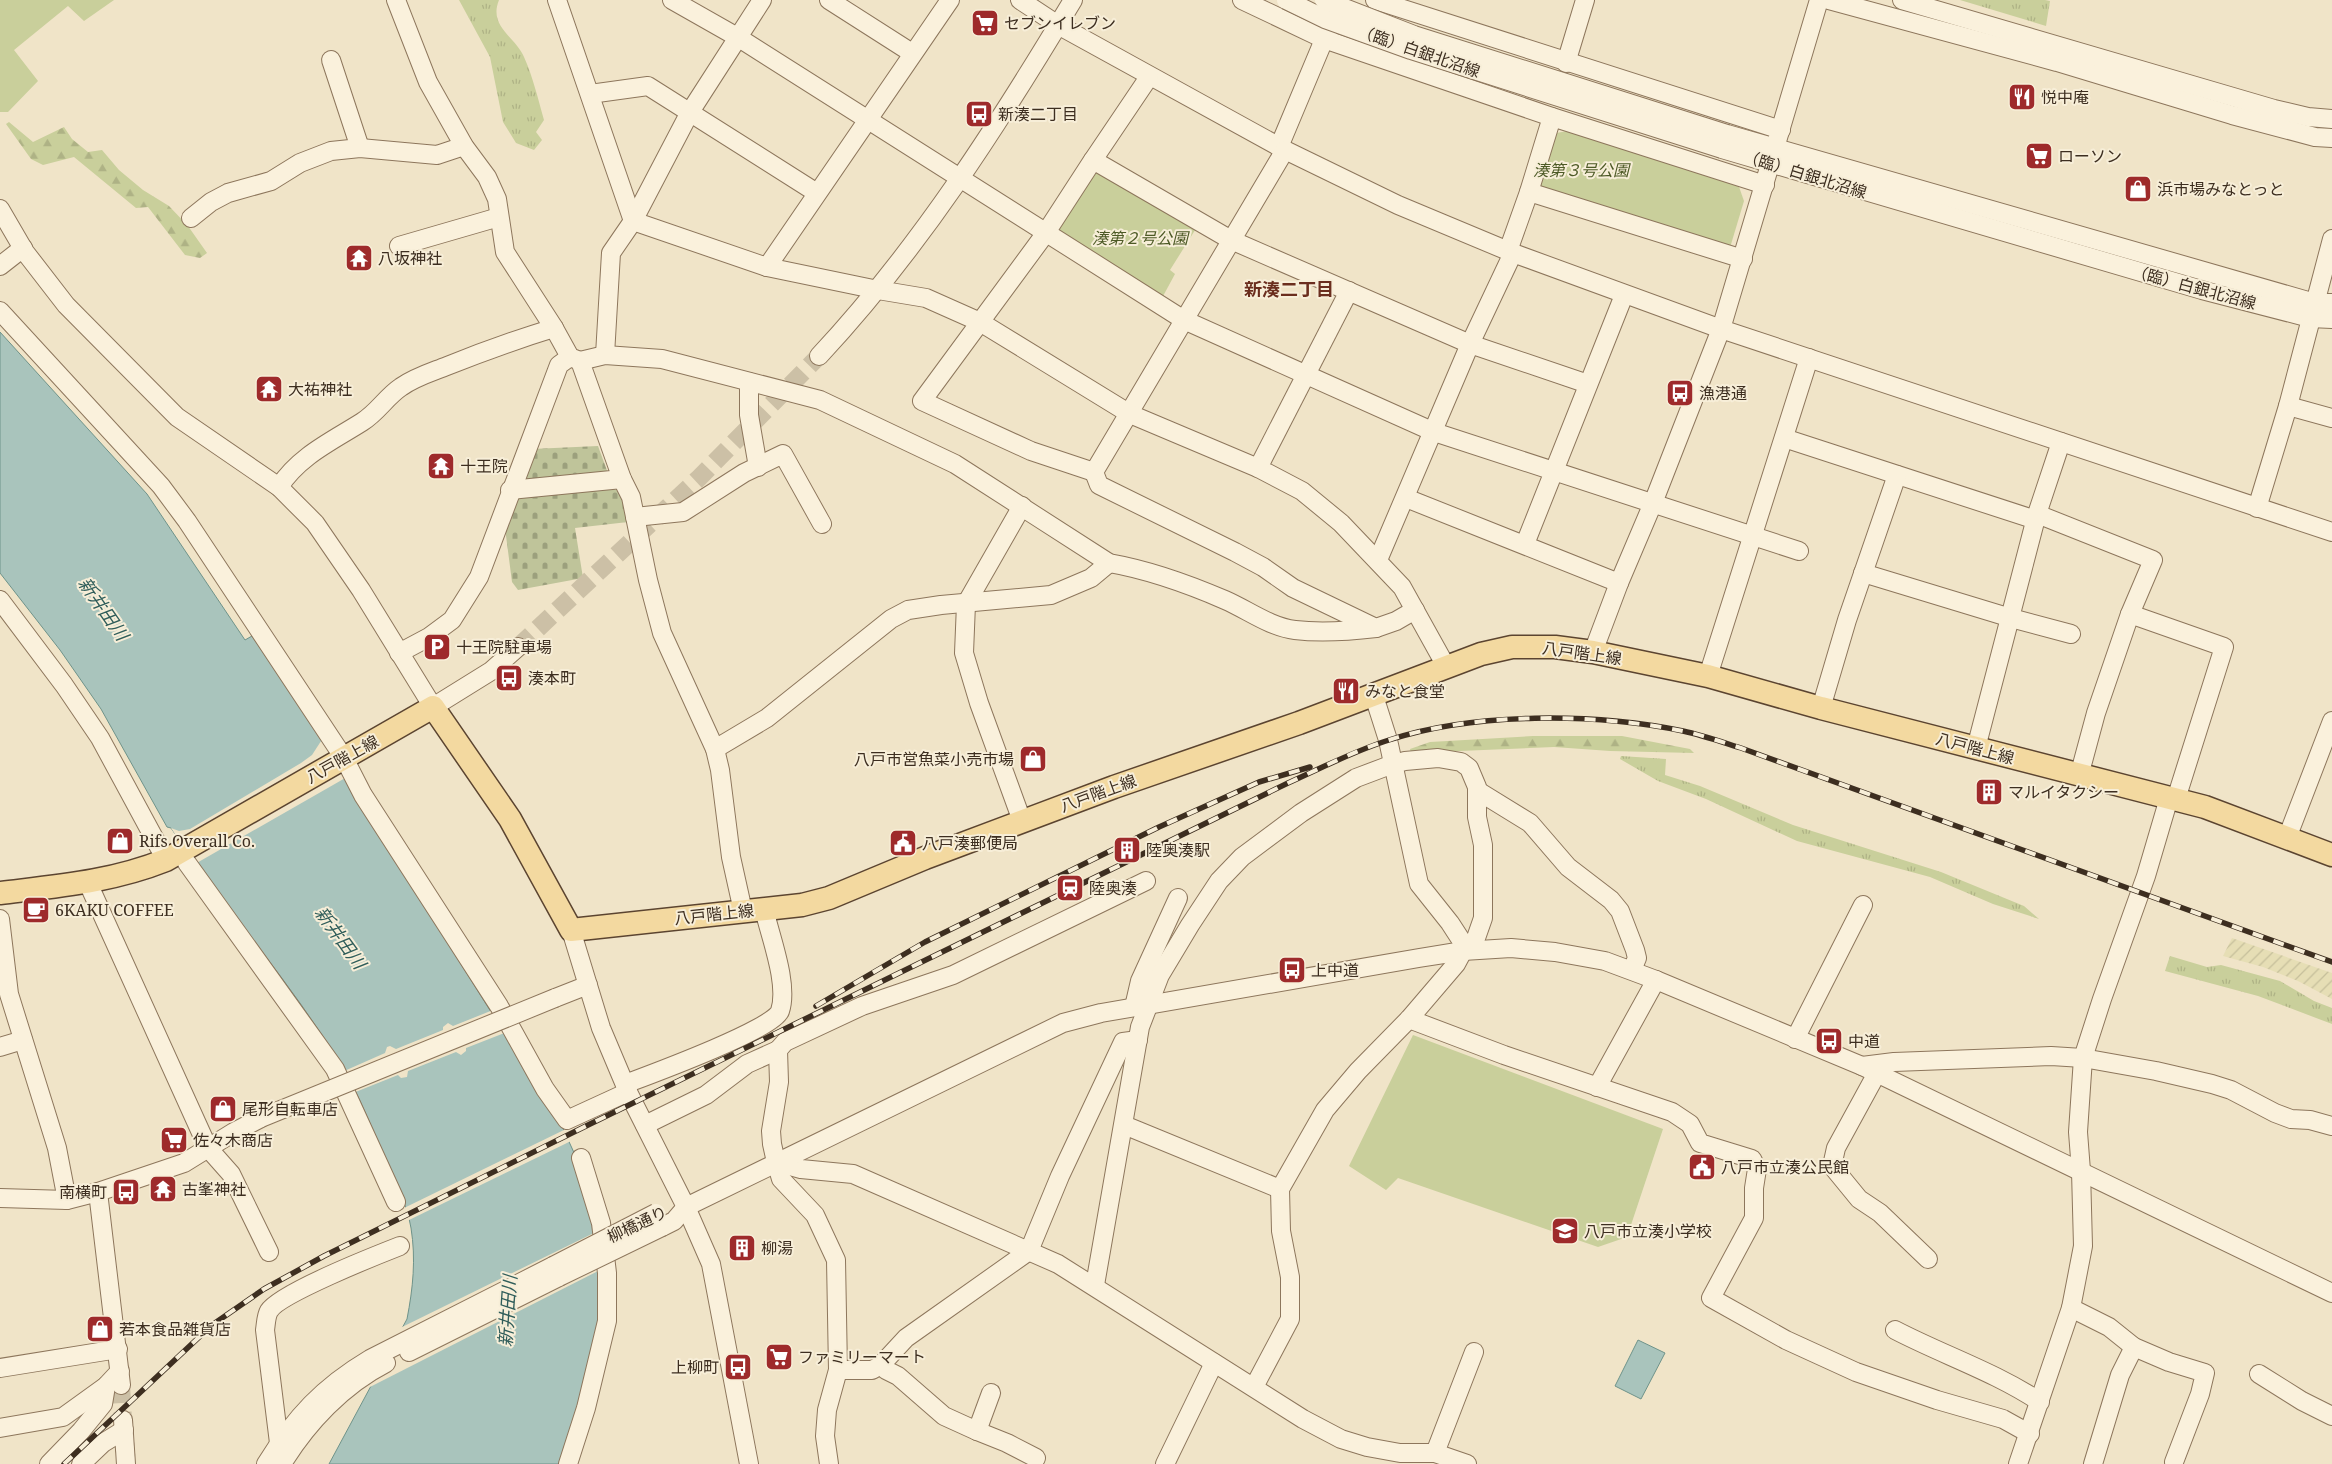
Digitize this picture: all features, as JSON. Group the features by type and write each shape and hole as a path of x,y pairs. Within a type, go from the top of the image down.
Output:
{"main road":[{"name":"八戸階上線","path":"571,930 802,905 829,898 1022,821 1374,696 1481,654 1512,647 1555,647 1593,652 1708,676 1821,708 2205,807 2332,855"},
{"name":"八戸階上線","path":"0,893 88,883 141,870 178,858 341,759 433,707"},
{"path":"433,707 510,819 571,930"}],"street":[{"path":"0,311 160,486 187,521 499,1006 545,1089 567,1120 627,1088 739,1038 776,1018 780,1012 781,985 753,910 730,857 720,770 715,749 662,633 631,498 575,359 505,252 497,199 487,177 464,146 428,82 396,0"},
{"path":"557,0 633,220"},
{"path":"672,0 739,38 1045,234 1184,320 1434,432 1799,552"},
{"path":"605,355 611,253 633,220 691,111 762,0"},
{"path":"829,0 912,53"},
{"path":"767,267 950,0"},
{"path":"1020,0 1058,25 1149,77 1282,148 1398,205 1510,252 1722,329 2332,532"},
{"path":"819,356 878,290 960,180 1073,0"},
{"path":"1242,0 1324,39 1552,117 1765,185"},
{"name":"（臨）白銀北沼線","path":"1286,0 1325,19 1411,50 1773,157 2319,308 2332,319"},
{"name":"（臨）白銀北沼線","path":"1324,0 1414,35 1725,142"},
{"path":"1094,472 1130,414 1231,240 1282,148 1340,0"},
{"path":"1375,0 1566,63 1781,130"},
{"path":"1566,63 1586,0"},
{"path":"1593,652 1722,329 1819,0"},
{"path":"1829,0 2057,62 2232,115 2315,136 2332,138"},
{"path":"1902,0 2274,109 2308,117 2332,119"},
{"path":"331,60 360,148"},
{"path":"1094,472 1032,451 922,401 1045,234 1149,77"},
{"path":"590,94 648,86 691,111 817,193"},
{"path":"1378,560 1510,252 1552,117"},
{"path":"191,218 220,197 271,181 300,163 331,150 360,148 437,155 464,146"},
{"path":"1093,160 1231,240 1470,344 1588,384"},
{"path":"1529,192 1743,259"},
{"path":"0,209 23,248 66,305 177,417 279,487 315,523 361,590 398,653 433,707 491,670 518,648"},
{"path":"399,246 499,217"},
{"path":"633,220 767,267 926,298 980,322 1130,414 1258,468 1302,491 1341,523 1402,587 1447,668"},
{"path":"2257,508 2319,308 2332,239"},
{"path":"0,266 23,248"},
{"path":"1258,468 1308,375 1349,291"},
{"path":"1525,544 1624,295"},
{"path":"279,487 286,476 322,445 376,413 401,387 418,377 480,353 554,328"},
{"path":"398,653 429,637 452,620 479,576 558,365 575,359 605,355 662,359 820,400 956,464 1108,562 1129,566 1178,581 1225,600 1270,623 1294,630 1354,631 1376,628 1396,621 1415,610"},
{"path":"1708,676 1809,358"},
{"path":"749,382 749,415 758,467"},
{"path":"2288,406 2332,418"},
{"path":"1784,438 1897,475 2036,517 2153,560 2130,614 2096,713 2079,776"},
{"path":"1976,748 2036,517 2061,442"},
{"path":"635,517 683,512 783,454 822,524"},
{"path":"1094,472 1099,485 1235,552 1263,567 1293,588 1376,628"},
{"path":"1821,708 1863,573 1897,475"},
{"path":"510,490 622,479"},
{"path":"1406,498 1619,583"},
{"path":"1022,506 966,604 964,653 970,676 1022,821"},
{"path":"715,749 767,718 891,619 908,610 941,605 1051,595 1091,578 1108,562"},
{"path":"1863,573 2011,618 2071,634"},
{"path":"0,600 64,685 100,738 153,840 178,858 335,1069 396,1202"},
{"path":"2018,1464 2030,1434 2071,1308 2083,1246 2078,1132 2084,1058 2102,999 2224,647 2130,614"},
{"path":"1254,1387 1290,1318 1290,1276 1281,1231 1280,1189 1325,1110 1358,1072 1409,1019 1456,964 1463,951 1461,940 1450,923 1419,884 1388,740 1374,696"},
{"path":"2286,838 2332,721"},
{"path":"1141,1006 1219,881 1242,857 1301,813 1356,778 1393,764 1438,758 1461,762 1469,768 1478,791 1477,817 1483,845 1483,918 1476,938"},
{"path":"1478,791 1530,823 1568,867 1611,900 1620,911 1635,950 1637,958 1632,970"},
{"path":"645,1125 706,1095 747,1064 778,1050 785,1042 862,1006 953,975 1146,881"},
{"path":"88,883 208,1148 231,1174 269,1252"},
{"path":"1095,1285 1138,1040 1141,1006 1140,981 1178,898"},
{"path":"1795,1039 1863,905"},
{"path":"0,919 9,994 57,1148 67,1200"},
{"path":"571,930 601,1028 627,1088 686,1207 710,1264 749,1464"},
{"name":"柳橋通り","path":"266,1464 279,1444 306,1419 342,1376 370,1358 659,1220 667,1207 686,1207 1063,1023 1101,1013 1463,951 1511,948 1555,952 1606,960 1632,970 1870,1070 2332,1293"},
{"path":"1597,1087 1656,980"},
{"path":"0,1198 67,1200 98,1192 184,1163 234,1132 261,1118 588,985"},
{"path":"1409,1019 1672,1112 1690,1124 1700,1143 1752,1159 1757,1169 1754,1188 1754,1218 1711,1298 1786,1340 1856,1372 1937,1400 2003,1419 2030,1434"},
{"path":"0,1048 23,1040"},
{"path":"838,1370 872,1370 881,1365 906,1338 1029,1251 1060,1176 1123,1042 1138,1040"},
{"path":"778,1050 779,1082 771,1131 776,1162 781,1178 815,1215 836,1260 838,1370 827,1410 825,1436 829,1464"},
{"path":"1928,1259 1880,1213 1858,1199 1832,1166 1836,1148 1870,1070 1894,1062 2051,1056 2084,1058 2166,1073 2212,1084 2231,1090 2275,1114 2291,1119 2310,1120 2332,1126"},
{"path":"1124,1125 1280,1189"},
{"path":"568,1464 586,1408 607,1321 607,1273 601,1223 581,1158"},
{"path":"776,1162 801,1169 853,1174 1058,1264 1095,1285 1304,1419 1341,1438 1367,1447 1400,1453 1435,1453 1467,1464"},
{"path":"49,1464 104,1404 116,1381 118,1349 98,1192"},
{"path":"279,1444 265,1330 269,1311 284,1298 341,1270 400,1246"},
{"path":"2071,1308 2109,1327 2134,1347 2169,1362 2205,1372 2200,1394 2174,1462"},
{"path":"1895,1330 2009,1384 2040,1402"},
{"path":"2093,1464 2120,1375 2134,1347"},
{"path":"0,1368 118,1349"},
{"path":"1435,1453 1474,1352"},
{"path":"1165,1464 1214,1363"},
{"path":"881,1365 898,1376 944,1416 1007,1443 1036,1458"},
{"path":"2259,1374 2302,1401 2332,1416"},
{"path":"0,1428 63,1418 116,1381"},
{"path":"977,1431 991,1393"},
{"name":"柳橋通り","path":"282,1464 306,1419"},
{"path":"81,1464 124,1425 126,1464"}],"shaded area":[{"path":"2232,938 2332,973 2332,999 2298,981 2263,967 2223,956"}],"green space":[{"path":"0,0 114,0 84,21 68,6 14,50 38,81 8,112 0,112"},
{"path":"459,0 499,0 497,17 500,25 524,57 533,80 544,120 536,132 542,140 534,150 516,143 503,122 490,57"},
{"path":"1960,0 2045,0 2050,1 2046,26"},
{"path":"9,122 33,142 64,127 72,139 88,152 102,150 119,170 143,190 169,206 188,226 207,253 200,258 185,255 148,207 136,208 74,157 43,165 31,159 6,124"},
{"name":"湊第３号公園","path":"1568,131 1738,184 1744,201 1729,251 1538,192 1556,133"},
{"name":"湊第２号公園","path":"1100,171 1197,227 1170,270 1175,274 1162,298 1059,231 1058,223 1091,173"},
{"path":"598,446 609,476 518,484 532,449"},
{"path":"611,488 621,492 628,522 575,528 583,578 518,590 512,582 505,528 515,499"},
{"path":"1533,736 1622,736 1690,749 1694,753 1610,751 1554,747 1411,753 1410,749 1430,742"},
{"path":"1621,756 1666,759 1665,775 1700,786 1793,825 1941,872 2024,906 2039,919 1993,904 1930,877 1797,841 1706,799 1658,781 1620,759"},
{"path":"2170,956 2207,967 2221,965 2280,981 2314,1001 2332,1008 2332,1024 2258,996 2165,971"},
{"path":"1413,1035 1663,1129 1627,1237 1598,1247 1398,1178 1386,1190 1349,1166"}],"water":[{"name":"新井田川","path":"0,332 147,494 245,640 252,636 318,733 560,1122 576,1157 597,1221 602,1320 562,1464 329,1464 407,1319 414,1262 413,1240 409,1219 399,1191 358,1098 322,1034 213,888 171,828 167,827 101,709 60,650 0,573"},
{"path":"1638,1340 1665,1353 1641,1399 1615,1386"}],"pier":[{"path":"323,738 347,777 195,864 171,828 179,831 190,829 301,763 312,755"},
{"path":"493,1010 507,1032 466,1048 466,1051 461,1055 456,1052 408,1071 407,1077 401,1078 398,1075 353,1093 342,1072 385,1053 387,1047 390,1046 396,1049 443,1030 443,1027 448,1023 453,1026"},
{"path":"566,1129 571,1141 407,1221 402,1209"},
{"path":"600,1230 604,1268 368,1388 398,1329"}],"tunnel":[{"path":"518,647 699,478 819,356"},
{"path":"121,1385 123,1420"}],"railway":[{"path":"64,1464 212,1325 264,1289 324,1256 1288,783 1363,749 1423,731 1459,724 1535,718 1612,721 1648,725 1690,733 1741,748 2332,962"},
{"path":"816,1006 925,942 1159,827 1259,782 1310,767"}],"place":[{"name":"セブンイレブン","path":"985,23"},
{"name":"悦中庵","path":"2022,97"},
{"name":"新湊二丁目","path":"979,114"},
{"name":"ローソン","path":"2039,156"},
{"name":"浜市場みなとっと","path":"2138,189"},
{"name":"八坂神社","path":"359,258"},
{"name":"大祐神社","path":"269,389"},
{"name":"漁港通","path":"1680,393"},
{"name":"十王院","path":"441,466"},
{"name":"十王院駐車場","path":"437,647"},
{"name":"湊本町","path":"509,678"},
{"name":"みなと食堂","path":"1346,691"},
{"name":"八戸市営魚菜小売市場","path":"1033,759"},
{"name":"マルイタクシー","path":"1989,792"},
{"name":"Rifs Overall Co.","path":"120,841"},
{"name":"八戸湊郵便局","path":"903,843"},
{"name":"陸奥湊駅","path":"1127,850"},
{"name":"陸奥湊","path":"1070,888"},
{"name":"6KAKU COFFEE","path":"36,910"},
{"name":"上中道","path":"1292,970"},
{"name":"中道","path":"1829,1041"},
{"name":"尾形自転車店","path":"223,1109"},
{"name":"佐々木商店","path":"174,1140"},
{"name":"八戸市立湊公民館","path":"1702,1167"},
{"name":"古峯神社","path":"163,1189"},
{"name":"南横町","path":"126,1192"},
{"name":"八戸市立湊小学校","path":"1565,1231"},
{"name":"柳湯","path":"742,1248"},
{"name":"若本食品雑貨店","path":"100,1329"},
{"name":"ファミリーマート","path":"779,1357"},
{"name":"上柳町","path":"738,1367"}],"district":[{"name":"新湊二丁目","path":"1289,290"}]}
